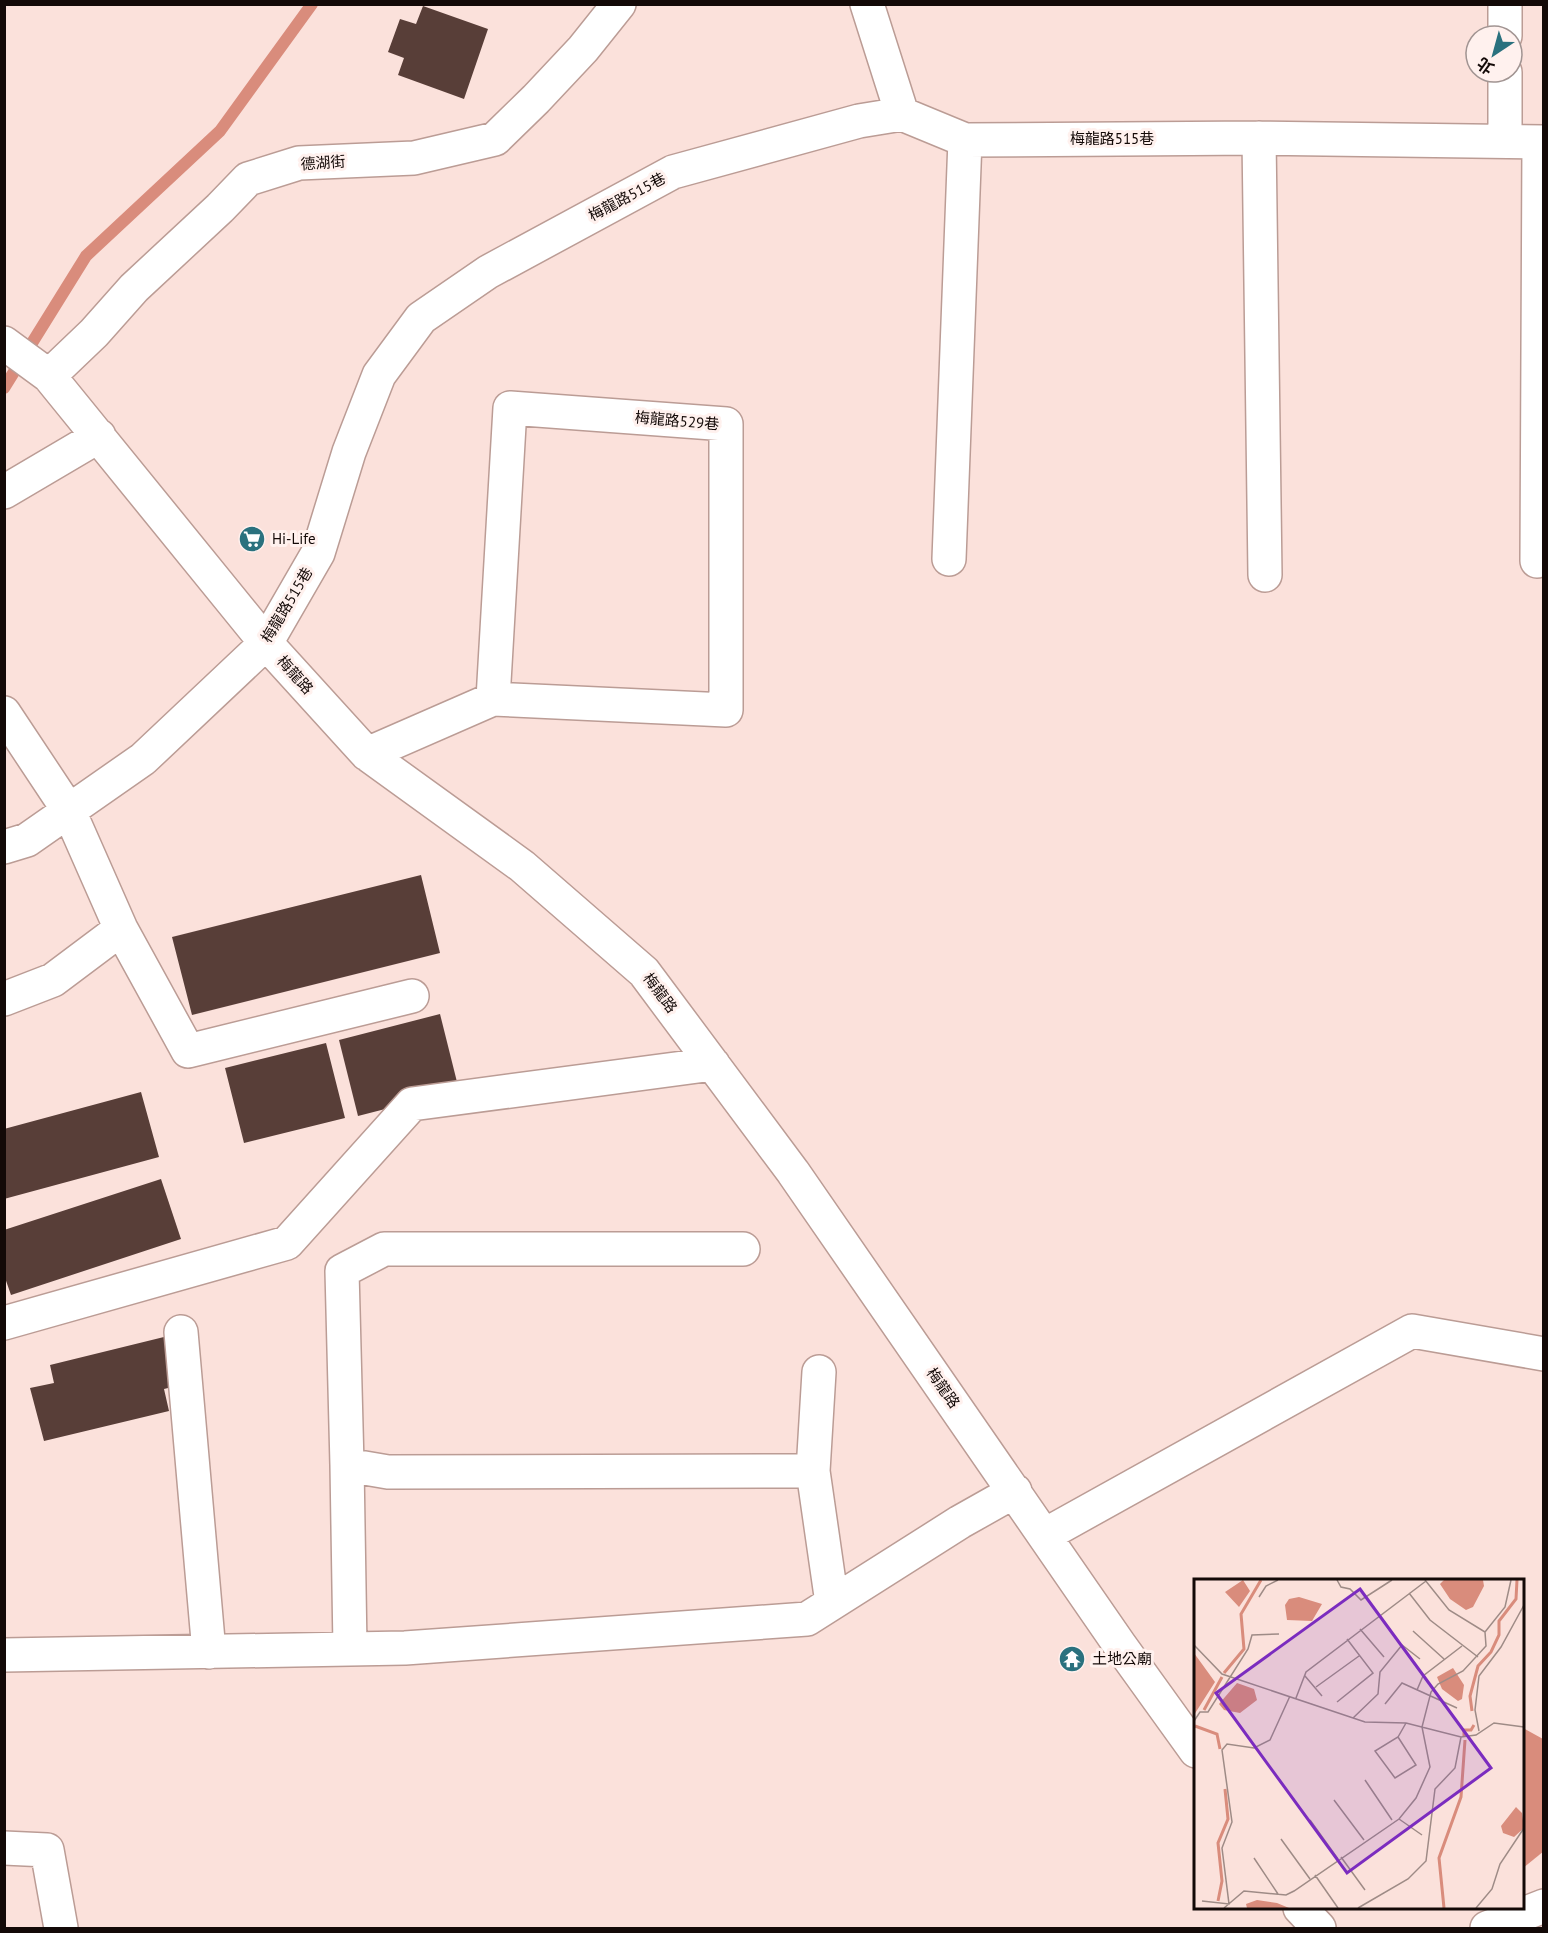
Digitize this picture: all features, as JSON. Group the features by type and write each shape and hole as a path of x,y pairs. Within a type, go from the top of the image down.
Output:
{"street":[{"name":"德湖街","path":"47,374 94,333 134,288 248,179 299,163 414,158 495,139 567,66 619,4"},
{"path":"867,4 902,114"},
{"path":"1505,4 1505,24"},
{"path":"1505,84 1506,141"},
{"name":"梅龍路515巷","path":"4,847 27,840 143,759 266,643 318,553 349,452 380,375 421,318 488,272 673,172 859,121 902,114 965,140 1259,138 1541,142"},
{"path":"1259,138 1265,575"},
{"path":"949,559 965,140"},
{"path":"1537,561 1541,142"},
{"name":"梅龍路","path":"4,343 47,374 266,643 367,754 522,866 644,972 793,1172 1194,1749"},
{"name":"梅龍路529巷","path":"367,754 493,699 726,710 726,424 510,408 493,699"},
{"path":"4,492 99,436"},
{"path":"4,713 69,811 121,929 188,1051 412,996"},
{"path":"4,999 54,980 121,929"},
{"path":"4,1323 287,1243 412,1104 712,1064"},
{"path":"350,1648 342,1270 384,1249 743,1248"},
{"path":"1045,1535 1412,1331 1544,1354"},
{"path":"181,1332 209,1652"},
{"path":"819,1372 813,1471 832,1604"},
{"path":"347,1465 388,1472 813,1471"},
{"path":"4,1655 405,1648 807,1619 960,1522 1015,1491"},
{"path":"4,1848 47,1851 61,1929"},
{"path":"1487,1929 1544,1906"},
{"path":"1301,1909 1319,1929"}],"shaded area":[{"path":"1524,1729 1543,1739 1544,1851 1524,1867"}],"building":[{"path":"423,6 488,29 464,99 398,75 404,58 388,52 400,19 416,24"},
{"path":"421,875 440,953 192,1015 172,937"},
{"path":"440,1014 459,1090 358,1116 339,1040"},
{"path":"326,1043 345,1118 244,1143 225,1068"},
{"path":"141,1092 159,1157 4,1199 4,1129"},
{"path":"161,1179 181,1239 11,1295 4,1275 4,1230"},
{"path":"168,1336 180,1385 164,1389 169,1411 44,1441 30,1388 54,1383 50,1365"}],"waterway":[{"path":"4,388 86,256 220,131 312,4"}],"place":[{"name":"Hi-Life","path":"252,539"},
{"name":"土地公廟","path":"1072,1659"}]}
